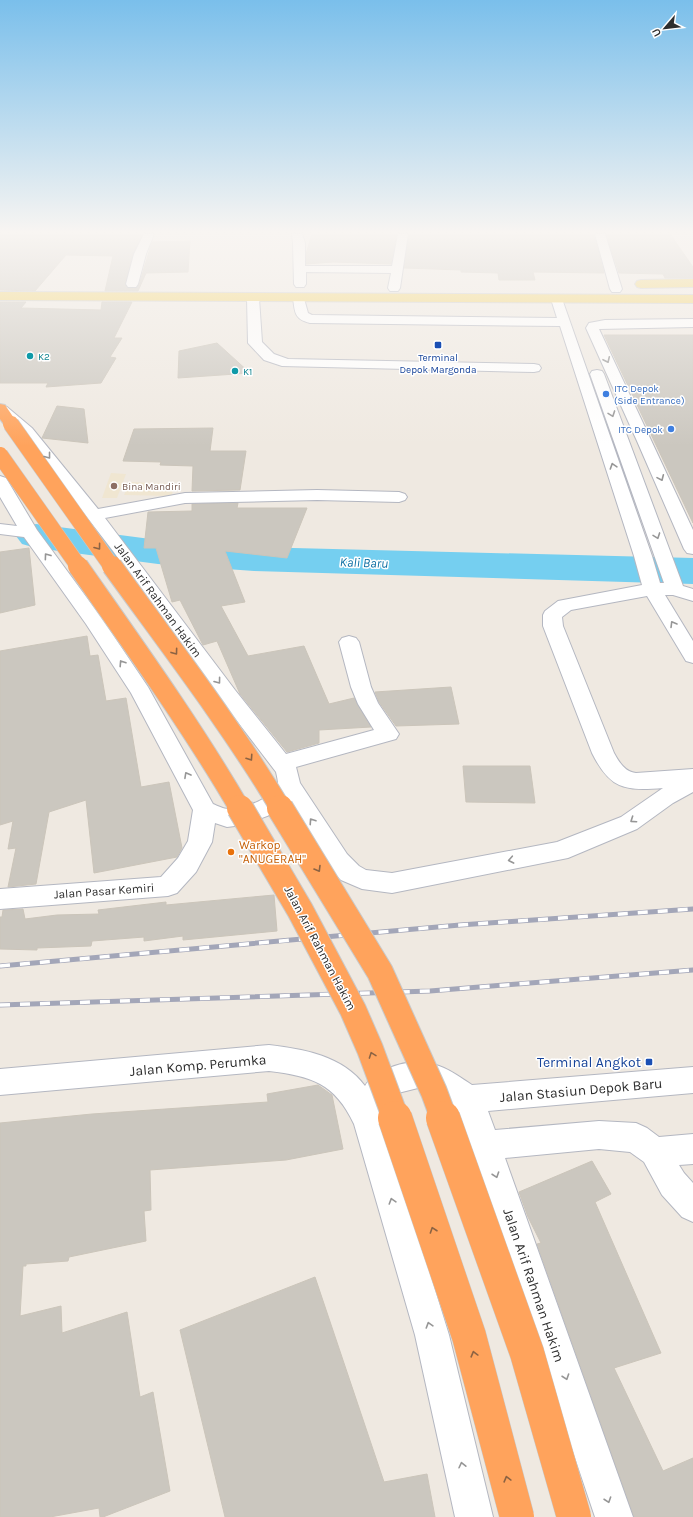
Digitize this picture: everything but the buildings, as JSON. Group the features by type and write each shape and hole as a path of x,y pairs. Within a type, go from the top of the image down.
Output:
{"highway":[{"name":"Jalan Arif Rahman Hakim","path":"4,413 83,527 207,696 266,782 380,972 434,1092 471,1195 527,1353 574,1517"},
{"name":"Jalan Arif Rahman Hakim","path":"0,455 179,711 217,769 300,910 353,1010 402,1136 469,1336 517,1517"}],"street":[{"path":"253,305 255,343 270,357 287,363 534,368"},
{"path":"302,305 302,315 310,319 565,322"},
{"path":"564,305 565,322 643,556 650,582 693,657"},
{"path":"565,305 665,557 672,582"},
{"path":"692,547 645,441 592,328 594,326 605,324 693,323"},
{"name":"Jalan Arif Rahman Hakim","path":"4,413 18,423 39,445 120,547 285,774 338,861 350,873 362,880 392,883 560,851 629,823 665,797 693,782"},
{"path":"0,481 12,504 30,532 94,621 141,692 205,810 227,818 243,816 275,804 286,792 285,774 388,734 368,704 361,687 349,642"},
{"path":"94,515 185,498 317,496 399,497"},
{"path":"0,529 30,532"},
{"path":"693,595 672,582 650,582 565,605 552,615 553,626 603,753 613,770 623,779 634,781 693,776"},
{"name":"Jalan Pasar Kemiri","path":"0,899 168,886 187,865 200,842 205,810"},
{"name":"Jalan Komp. Perumka","path":"0,1082 268,1058 292,1060 317,1066 337,1076 352,1092 368,1122"},
{"path":"468,1099 438,1079 418,1075 390,1081 376,1093 368,1122 432,1335 474,1517"},
{"name":"Jalan Stasiun Depok Baru","path":"468,1099 693,1080"},
{"name":"Jalan Arif Rahman Hakim","path":"468,1099 486,1146 614,1517"},
{"path":"486,1146 599,1135 636,1138 655,1152 673,1184 693,1206"},
{"path":"655,1152 693,1149"}],"shaded area":[{"name":"Bina Mandiri","path":"111,473 126,474 117,498 102,498"},
{"path":"130,482 176,484 171,496 124,495"}],"waterway":[{"name":"Kali Baru","path":"36,536 158,552 254,559 693,571"}],"railway":[{"path":"0,966 460,925 693,909"},
{"path":"0,1005 430,991 693,970"}],"place":[{"name":"Terminal Depok Margonda","path":"438,345"},
{"name":"K2","path":"30,356"},
{"name":"K1","path":"235,371"},
{"name":"ITC Depok (Side Entrance)","path":"606,394"},
{"name":"ITC Depok","path":"671,429"},
{"name":"Bina Mandiri","path":"114,486"},
{"name":"Warkop \"ANUGERAH\"","path":"231,852"},
{"name":"Terminal Angkot","path":"649,1062"}]}
